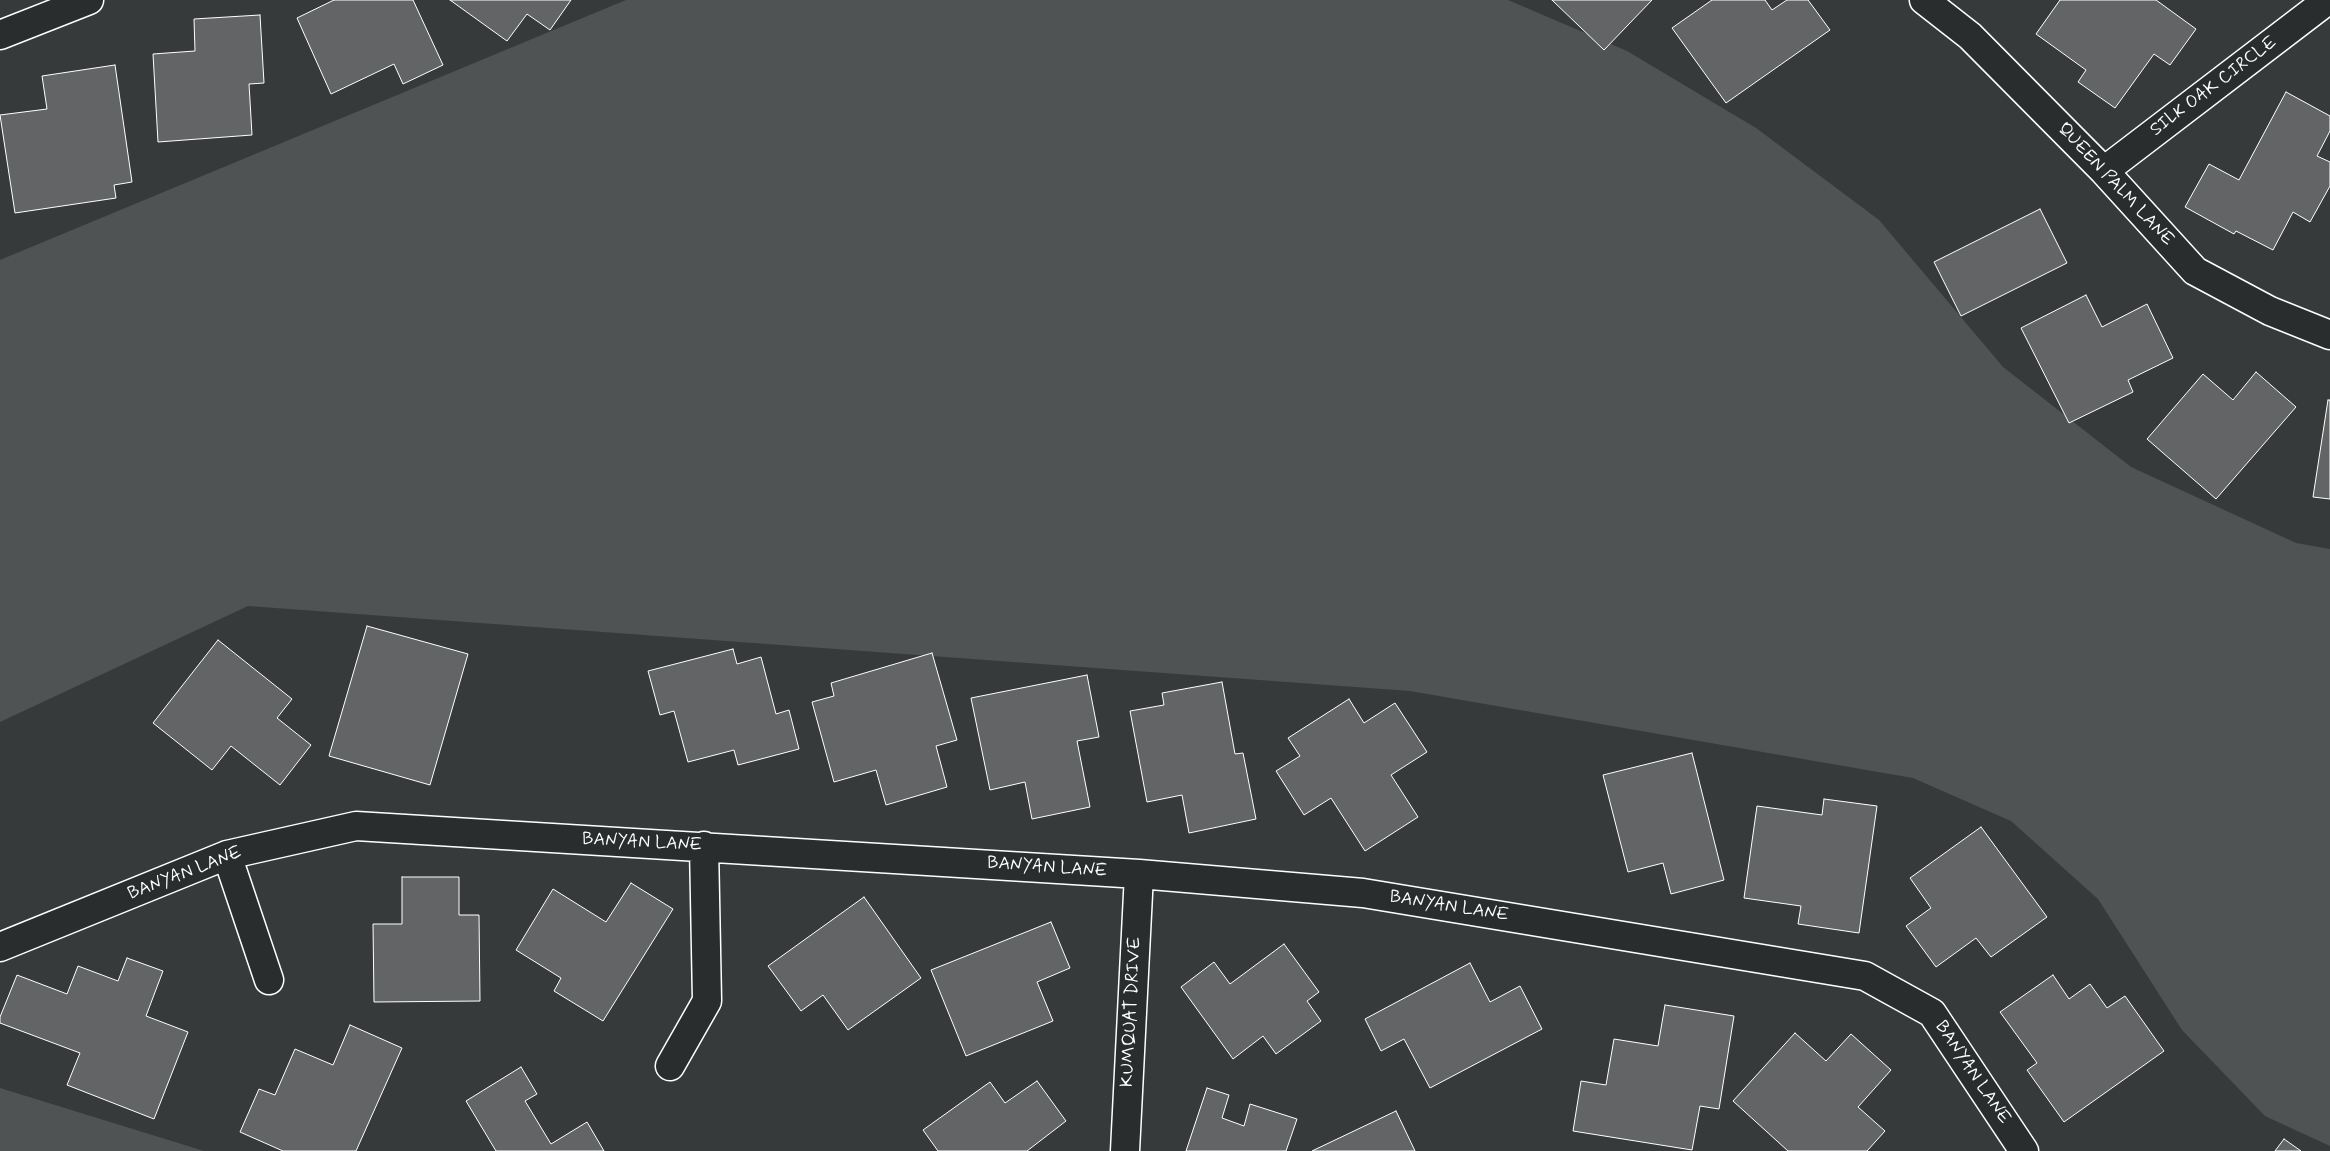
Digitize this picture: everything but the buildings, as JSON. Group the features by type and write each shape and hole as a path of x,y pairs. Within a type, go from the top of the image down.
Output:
{"street":[{"path":"0,36 89,0"},
{"name":"QUEEN PALM LANE","path":"1924,0 1970,36 2104,171 2196,271 2270,311 2330,335"},
{"name":"SILK OAK CIRCLE","path":"2104,171 2324,3"},
{"name":"BANYAN LANE","path":"0,947 228,855 356,826 1139,874 1363,893 1865,976 1932,1013 2024,1151"},
{"path":"670,1066 707,1001 704,846"},
{"path":"228,855 269,980"},
{"name":"KUMQUAT DRIVE","path":"1126,1151 1139,874"}],"shaded area":[{"path":"626,0 1508,0 1627,51 1756,128 1879,220 2003,367 2131,467 2296,543 2330,549 2330,1146 2265,1116 2182,1030 2098,899 2011,821 1913,778 1410,691 248,606 0,722 0,260"},
{"path":"0,1088 204,1151 0,1151"}]}
